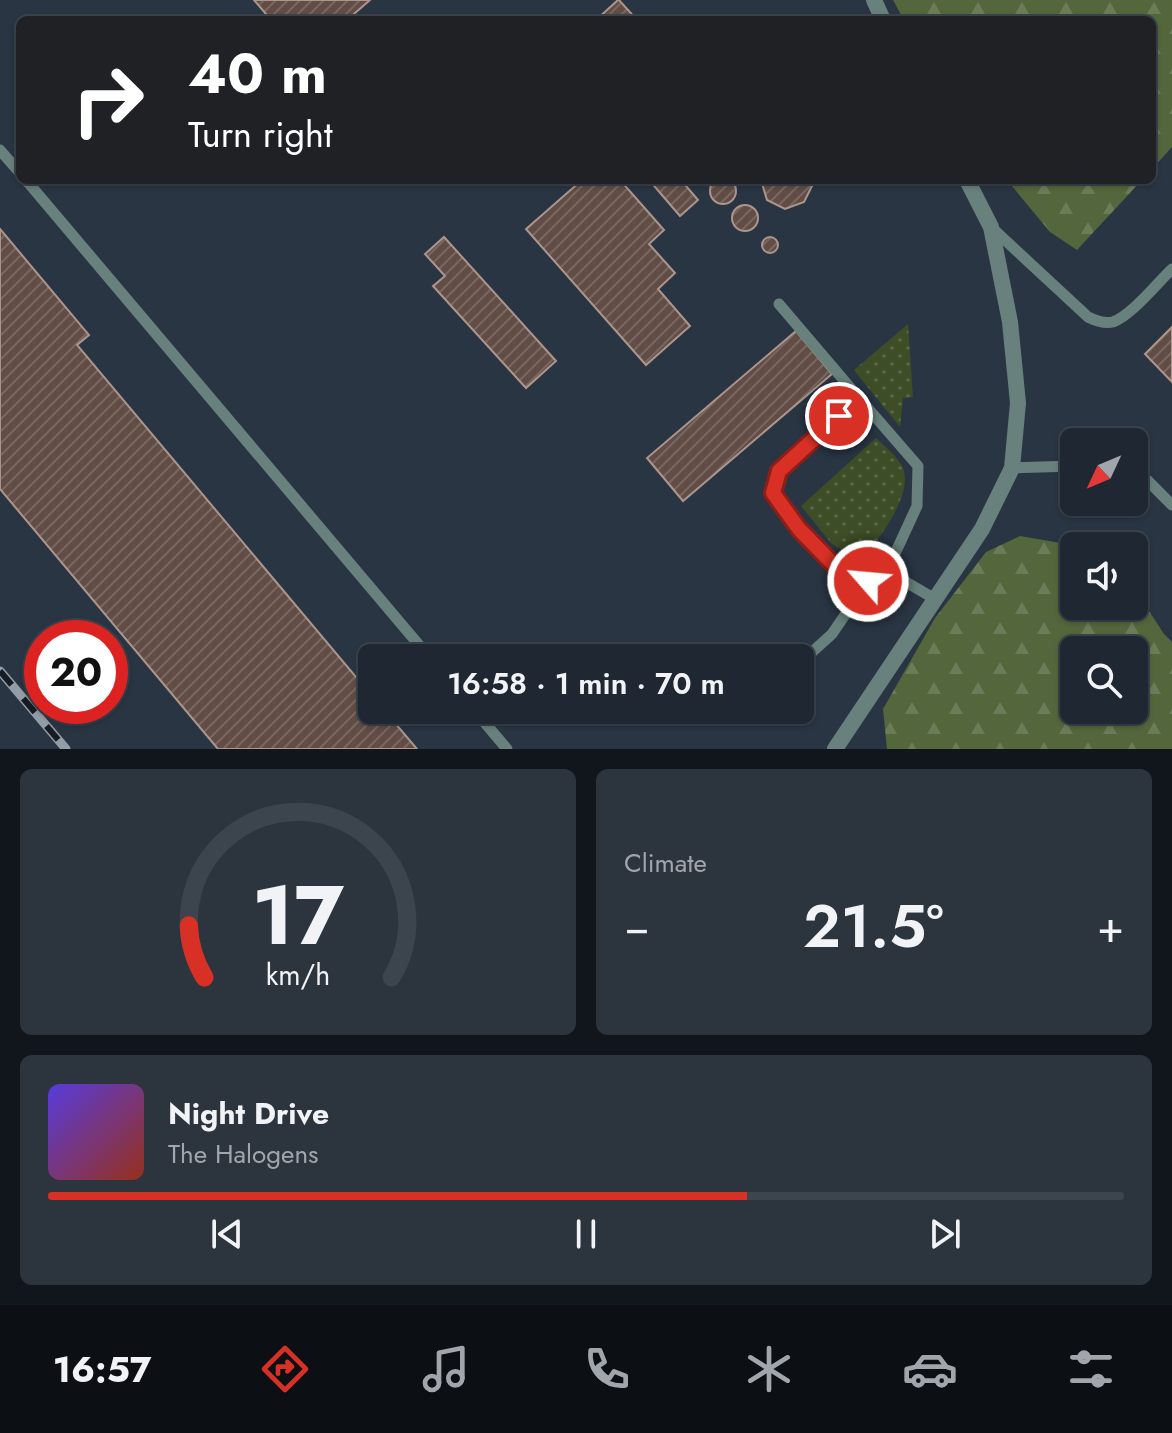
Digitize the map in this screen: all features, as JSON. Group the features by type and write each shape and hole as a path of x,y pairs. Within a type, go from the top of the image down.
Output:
{"street":[{"path":"835,749 982,529 1012,468 1018,403 1008,307 991,227 969,184"}],"lane":[{"path":"0,150 16,168"},
{"path":"29,184 418,644"},
{"path":"991,227 1088,317 1098,322 1111,323 1124,315 1172,269"},
{"path":"779,304 918,466 917,506 887,571 868,581 832,634 814,650"},
{"path":"859,398 779,471 773,493 799,529 836,567 868,581"},
{"path":"1012,468 1060,466"},
{"path":"1148,481 1172,505"},
{"path":"887,571 935,599"},
{"path":"486,724 507,749"}],"green space":[{"path":"893,0 1172,0 1172,147 1156,165 1156,16 902,16"},
{"path":"1010,184 1138,184 1077,250 1050,232"},
{"path":"908,324 913,397 903,398 900,427 854,370"},
{"path":"876,438 902,466 904,489 893,516 861,561 832,544 801,506"},
{"path":"1020,536 1060,543 1060,620 1148,620 1148,609 1172,642 1172,749 887,749 883,709 935,618 986,552"}],"building":[{"path":"254,0 370,0 352,16 268,16"},
{"path":"618,0 633,16 600,16"},
{"path":"577,184 624,184 664,230 649,244 675,273 658,289 690,326 646,365 526,229"},
{"path":"652,184 684,184 698,200 680,216"},
{"path":"712,184 735,186 735,196 728,203 718,203 711,196"},
{"path":"762,184 813,184 804,202 785,209 767,200"},
{"path":"745,205 754,209 758,218 754,227 745,231 736,227 732,218 736,209"},
{"path":"0,229 89,335 77,345 358,679 358,724 396,724 417,749 218,749 128,642 128,620 110,620 0,489"},
{"path":"444,237 556,361 526,388 433,286 445,276 425,254"},
{"path":"770,237 776,239 776,251 770,253 764,251 762,245 764,239"},
{"path":"1172,327 1172,382 1145,354"},
{"path":"796,331 832,374 683,501 647,458"}],"railway":[{"path":"0,671 66,749"}],"route":[{"path":"839,416 779,471 773,493 799,529 836,567 868,581"}]}
